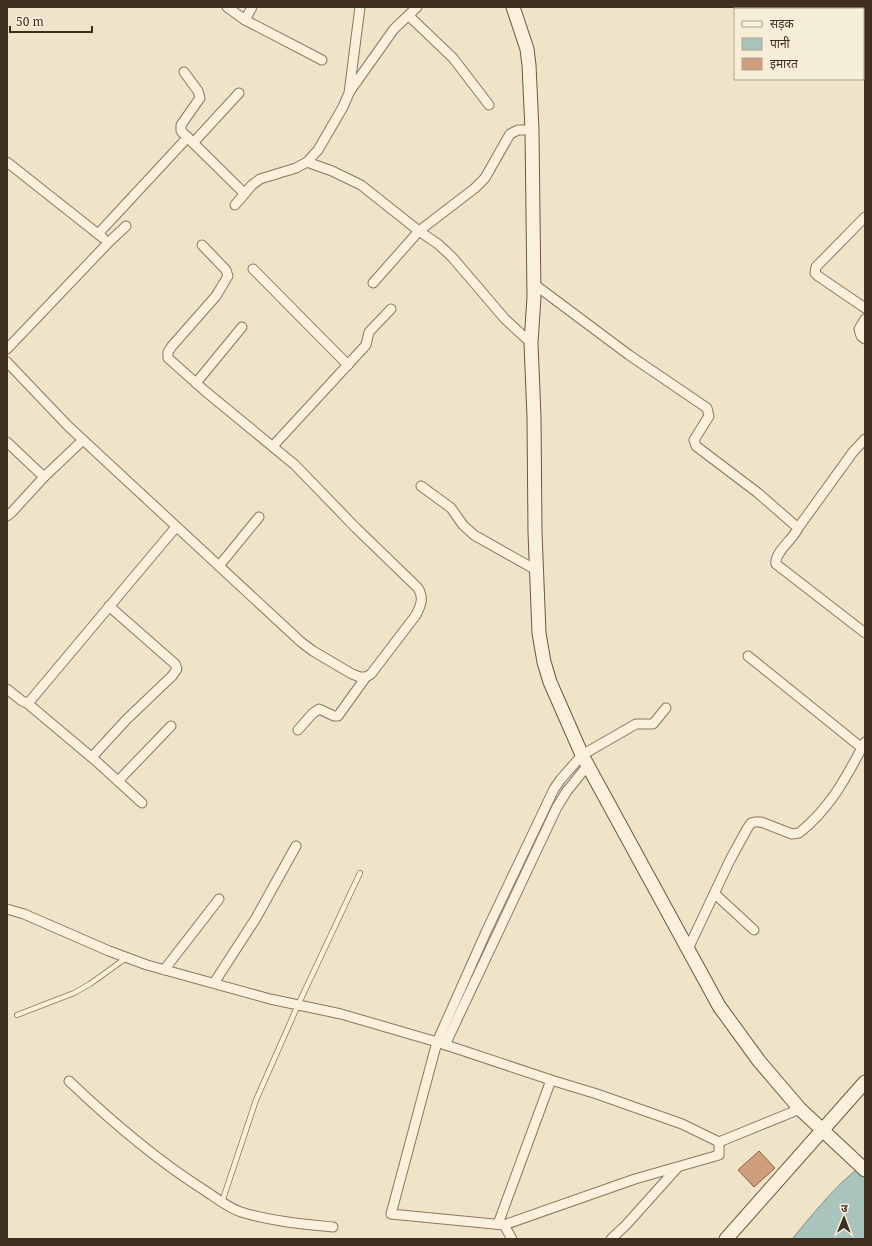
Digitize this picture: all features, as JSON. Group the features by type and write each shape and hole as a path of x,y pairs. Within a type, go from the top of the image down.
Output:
{"street":[{"path":"227,7 245,20 322,60"},
{"path":"245,20 252,7"},
{"path":"235,205 244,193 260,179 296,168 307,162 318,150 343,108 348,93 360,7"},
{"path":"348,93 394,29 417,7"},
{"path":"513,7 527,49 529,65 532,130 534,284 531,343 534,417 536,570 539,633 544,662 550,682 585,760 719,1006 759,1061 800,1109 865,1170"},
{"path":"409,16 452,58 489,105"},
{"path":"184,72 200,95 198,102 181,125 181,131 244,193"},
{"path":"98,234 190,140 239,93"},
{"path":"373,283 419,231 475,188 484,178 510,134 518,130 532,130"},
{"path":"7,162 109,242"},
{"path":"307,162 332,171 361,185 419,231 438,244 452,257 505,320 531,343"},
{"path":"865,217 822,261 815,270 815,273 865,308"},
{"path":"7,349 126,226"},
{"path":"202,245 226,270 228,276 216,296 172,346 167,355 172,362 196,383 295,465 356,528 418,588 422,596 421,604 416,615 371,674 366,677 338,716 334,716 319,709 312,714 298,730"},
{"path":"252,269 348,365"},
{"path":"534,284 629,355 707,408 709,416 696,435 694,440 696,446 758,493 798,528"},
{"path":"273,446 367,343 367,336 369,332 391,309"},
{"path":"865,320 859,329 861,336 865,338"},
{"path":"196,383 242,327"},
{"path":"7,362 68,426 301,642 313,651 352,674 360,677 366,677"},
{"path":"865,439 853,452 777,557 776,564 865,634"},
{"path":"7,516 44,477 83,440"},
{"path":"7,442 44,477"},
{"path":"421,486 451,508 463,525 474,535 536,570"},
{"path":"219,566 259,518"},
{"path":"27,703 176,527"},
{"path":"92,757 127,719 172,676 177,669 175,664 109,606"},
{"path":"688,949 730,860 751,823 761,822 792,834 799,833 831,801 841,786 863,745 748,656"},
{"path":"7,689 22,701 27,703 92,757 142,803"},
{"path":"666,708 653,724 636,724 585,760 554,789 502,898 441,1043 391,1214 501,1225 635,1179 719,1155 719,1142"},
{"path":"118,781 171,726"},
{"path":"441,1043 513,903 557,807 585,760"},
{"path":"214,983 256,918 296,846"},
{"path":"715,894 754,930"},
{"path":"502,898 513,903"},
{"path":"164,970 220,899"},
{"path":"7,909 24,914 126,958 270,999 340,1014 441,1043 597,1094 682,1124 719,1142 800,1109"},
{"path":"501,1225 551,1080"},
{"path":"69,1081 98,1109 177,1173 222,1202 239,1211 290,1222 334,1227"},
{"path":"726,1239 865,1082"},
{"path":"611,1239 626,1226 678,1166"},
{"path":"501,1225 512,1239"}],"lane":[{"path":"222,1202 256,1100 298,1005 360,873"},
{"path":"17,1015 74,993 90,984 126,958"}],"water":[{"path":"865,1163 865,1239 792,1239 835,1189"}],"building":[{"path":"759,1151 775,1168 754,1187 738,1170"}]}
